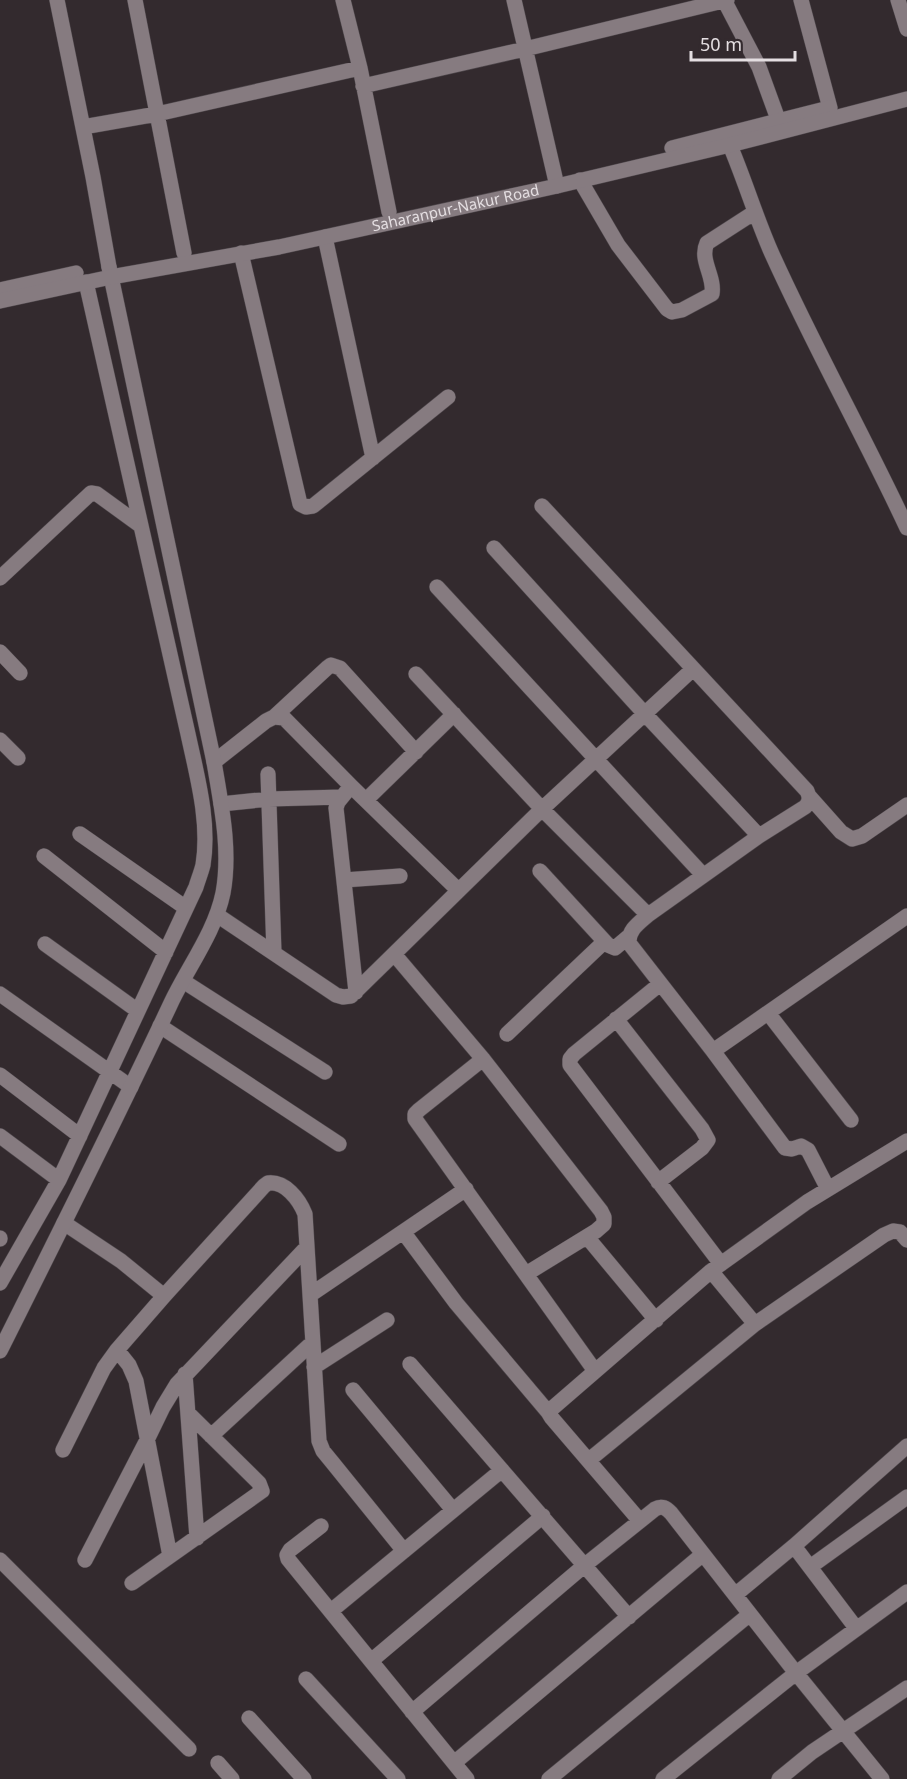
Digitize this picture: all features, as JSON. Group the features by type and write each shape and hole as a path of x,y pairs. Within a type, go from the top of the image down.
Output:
{"street":[{"path":"0,1351 64,1223 120,1079 138,1011 196,887 202,867 204,829 167,587 83,127 57,0"},
{"path":"135,0 184,253"},
{"path":"343,0 360,68 389,212"},
{"path":"514,0 555,181"},
{"path":"363,86 726,0 759,67 779,122"},
{"path":"801,0 830,108"},
{"path":"898,0 907,29"},
{"path":"83,127 157,114 360,68"},
{"name":"Saharanpur-Nakur Road","path":"0,301 86,282 110,272 184,253 278,237 389,212 555,181 580,180 728,140 779,122 907,88"},
{"name":"Saharanpur-Nakur Road","path":"0,290 242,253 325,237 907,99"},
{"path":"728,140 772,254 823,362 907,528"},
{"path":"580,180 618,245 660,301 672,312 682,310 712,294 712,281 704,254 707,243 755,212"},
{"path":"325,237 373,458"},
{"path":"242,253 300,504 306,507 313,506 448,397"},
{"path":"0,1283 59,1180 80,1136 160,1026 217,915 223,892 224,831 214,762 167,587 141,526 86,282"},
{"path":"0,578 92,493 97,494 141,526"},
{"path":"542,506 799,782 841,832 852,840 862,836 907,805"},
{"path":"494,548 759,836"},
{"path":"437,587 703,875"},
{"path":"0,652 20,673"},
{"path":"214,762 274,717 331,665 340,668 416,752"},
{"path":"217,915 336,995 351,996 542,809 693,669"},
{"path":"416,674 542,809 648,915"},
{"path":"366,800 454,714"},
{"path":"274,717 284,718 294,726 347,791 366,800 458,890"},
{"path":"0,740 18,758"},
{"path":"268,774 274,953"},
{"path":"221,804 347,791"},
{"path":"347,791 336,808 356,992"},
{"path":"540,871 604,942 615,948 648,915 759,836 805,807 809,796"},
{"path":"80,834 186,908"},
{"path":"44,856 166,952"},
{"path":"344,880 400,876"},
{"path":"713,1052 907,916"},
{"path":"628,937 628,943 632,949 785,1149 801,1146 808,1149 828,1188"},
{"path":"507,1034 604,942"},
{"path":"45,944 138,1011"},
{"path":"394,954 483,1059 604,1217 604,1224 526,1274"},
{"path":"183,981 325,1072"},
{"path":"660,984 574,1054 570,1059 570,1065 658,1182 755,1324"},
{"path":"0,994 120,1079"},
{"path":"768,1013 851,1120"},
{"path":"616,1019 707,1136 706,1145 658,1182"},
{"path":"160,1026 339,1144"},
{"path":"483,1059 415,1114 415,1119 595,1371"},
{"path":"0,1075 80,1136"},
{"path":"0,1136 59,1180"},
{"path":"548,1412 716,1268 828,1188 907,1141"},
{"path":"63,1450 100,1375 117,1350 268,1183 279,1183 302,1204 305,1214 319,1441 323,1451 404,1551"},
{"path":"310,1295 466,1189"},
{"path":"64,1223 121,1261 164,1296"},
{"path":"589,1460 755,1324 884,1235 893,1231 900,1232 907,1240"},
{"path":"404,1233 456,1303 640,1521"},
{"path":"587,1236 656,1320"},
{"path":"85,1560 168,1397 185,1374 308,1247"},
{"path":"314,1367 387,1320"},
{"path":"211,1436 312,1342"},
{"path":"117,1350 134,1373 170,1556"},
{"path":"410,1364 629,1617"},
{"path":"185,1374 197,1538"},
{"path":"353,1390 453,1510"},
{"path":"132,1583 262,1491 260,1483 188,1413"},
{"path":"735,1595 907,1446"},
{"path":"331,1611 502,1470"},
{"path":"810,1567 907,1497"},
{"path":"412,1712 585,1565 658,1507 664,1507 882,1779"},
{"path":"371,1661 543,1516"},
{"path":"321,1526 290,1551 287,1555 290,1562 467,1779"},
{"path":"794,1546 856,1628"},
{"path":"454,1763 703,1554"},
{"path":"0,1560 189,1749"},
{"path":"663,1779 796,1673 907,1592"},
{"path":"549,1779 750,1614"},
{"path":"306,1679 398,1779"},
{"path":"779,1779 812,1752 907,1688"},
{"path":"249,1718 304,1779"},
{"path":"218,1763 232,1779"}]}
